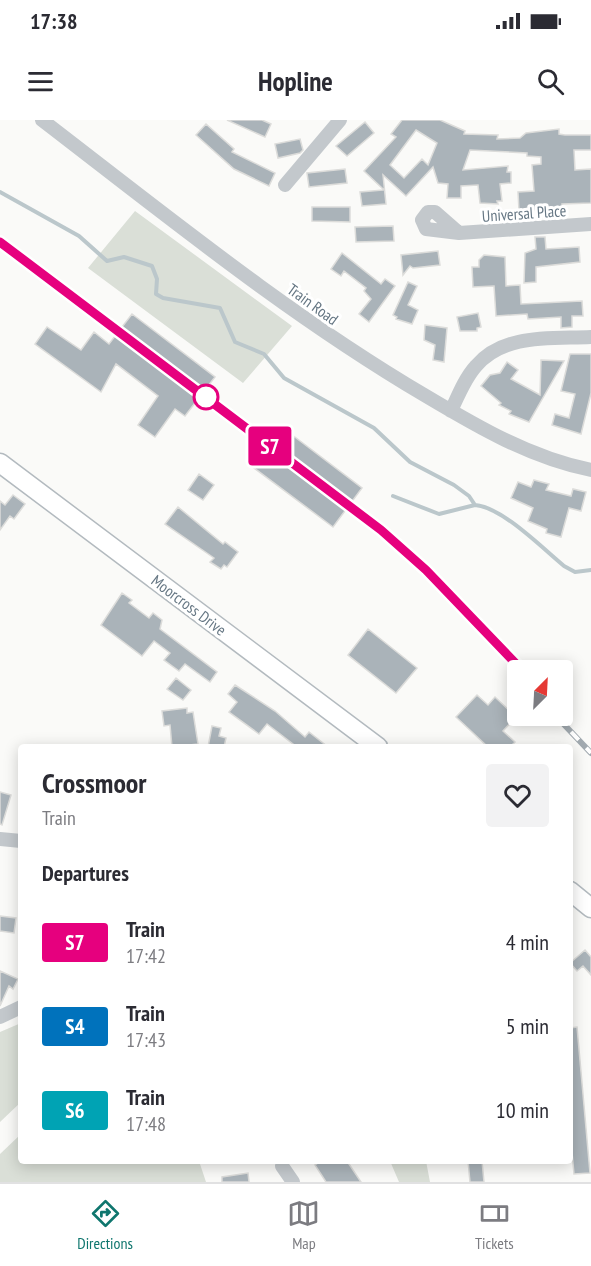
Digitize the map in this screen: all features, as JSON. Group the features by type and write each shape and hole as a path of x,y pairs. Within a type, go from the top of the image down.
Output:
{"street":[{"name":"Train Road","path":"42,120 306,320 363,358 451,411 544,458 591,470"},
{"path":"285,185 340,120"},
{"name":"Universal Place","path":"459,233 591,224"},
{"path":"451,411 474,368 498,348 531,340 591,337"},
{"name":"Moorcross Drive","path":"0,463 374,744"},
{"path":"0,839 18,841"},
{"path":"573,893 591,908"},
{"path":"0,1017 18,1008"},
{"path":"282,1166 293,1182"}],"shaded area":[{"path":"135,211 292,326 243,383 88,268"},
{"path":"18,1024 18,1105 0,1122 0,1032"},
{"path":"18,1137 18,1164 200,1164 206,1182 0,1182 0,1154"},
{"path":"391,1164 427,1164 430,1182 399,1182"}],"building":[{"path":"227,120 262,120 271,124 265,137"},
{"path":"402,120 440,120 465,131 464,134 498,135 497,139 520,138 526,133 559,129 559,134 591,135 591,150 574,150 575,170 591,169 591,203 562,204 563,213 552,214 546,210 519,211 518,192 534,191 532,165 541,164 541,157 527,156 527,153 470,150 463,170 508,166 507,172 511,172 511,183 500,184 502,201 497,201 498,204 480,203 478,185 461,186 461,198 447,198 448,184 438,183 433,167 406,196 383,175 386,204 362,206 360,192 384,190 364,171 396,137 391,134","holes":["416,130 437,143 428,165 422,159 404,178 390,165"]},
{"path":"365,122 374,133 347,156 336,146"},
{"path":"206,124 234,149 232,152 275,173 269,186 234,169 196,135"},
{"path":"300,139 303,150 300,153 278,158 275,144"},
{"path":"345,169 347,183 309,187 307,173"},
{"path":"312,207 350,207 350,222 312,221"},
{"path":"393,226 394,241 356,242 355,227"},
{"path":"535,237 545,237 546,249 579,247 580,262 536,267 536,282 524,283 525,253 536,249"},
{"path":"438,251 440,265 413,268 410,266 403,275 401,255"},
{"path":"342,253 381,284 385,279 395,286 369,322 359,314 371,299 364,291 366,288 344,271 341,276 331,269"},
{"path":"484,255 505,257 506,286 520,285 521,304 582,301 583,316 572,316 572,327 561,328 561,317 528,319 527,314 496,316 494,286 473,287 472,267 479,267 479,260"},
{"path":"408,282 417,286 408,305 418,310 412,324 396,319 397,317 393,315"},
{"path":"478,313 481,327 477,328 477,331 460,331 457,317"},
{"path":"132,314 215,377 185,416 175,409 155,437 138,425 158,396 116,364 101,392 35,344 47,327 81,350 94,332 109,344"},
{"path":"425,325 447,328 444,362 433,360 435,345 424,340"},
{"path":"570,354 591,354 591,393 581,434 552,425 555,414 569,418 575,394 561,391"},
{"path":"541,360 564,361 529,422 509,414 511,411 499,405 501,403 481,386 490,375 500,373 507,362 518,370 511,379 540,395"},
{"path":"279,425 362,488 333,527 250,465"},
{"path":"199,474 214,485 203,500 188,490"},
{"path":"534,480 549,484 546,490 571,496 573,489 586,492 581,511 569,508 561,537 546,533 547,529 528,521 533,508 511,498 518,482 531,487"},
{"path":"13,495 25,504 14,519 10,516 0,530 0,501 5,505"},
{"path":"178,507 223,544 225,542 238,552 227,567 224,565 221,569 210,562 214,558 165,524"},
{"path":"122,593 132,600 129,603 149,618 153,613 162,620 160,629 217,672 210,682 185,664 179,671 164,660 170,653 154,641 142,656 101,625"},
{"path":"368,629 417,668 396,693 348,655"},
{"path":"176,678 191,690 183,700 167,689"},
{"path":"235,685 275,711 305,737 309,732 324,744 293,744 267,724 259,734 229,712 237,702 228,694"},
{"path":"477,695 488,705 495,697 507,708 508,726 503,731 515,742 513,744 485,744 456,717"},
{"path":"187,708 187,713 193,712 198,744 172,744 170,725 164,726 162,711"},
{"path":"212,726 221,728 219,736 226,738 225,744 209,744"},
{"path":"0,792 11,795 2,825 0,824"},
{"path":"0,916 16,918 14,933 0,931"},
{"path":"585,950 591,957 591,975 583,966 577,971 573,966 573,960"},
{"path":"0,971 18,979 13,989 9,986 0,1006"},
{"path":"577,1027 590,1173 574,1174 573,1163 573,1028"},
{"path":"349,1164 361,1182 326,1182 315,1165"},
{"path":"468,1164 482,1164 484,1182 470,1182"},
{"path":"248,1173 249,1182 222,1182 222,1177"}],"waterway":[{"path":"0,192 79,236 107,261 124,257 152,266 157,279 156,294 163,298 220,308 235,342 264,354 284,378 374,428 410,462 454,485 469,496 475,505 486,507 509,520 564,566 575,572 591,570"},
{"path":"393,496 439,514 475,505"}],"railway":[{"path":"0,242 381,530 426,570 512,660"},
{"path":"565,726 591,753"}],"train":[{"name":"S7","path":"0,242 358,511 426,570 512,660"}]}
